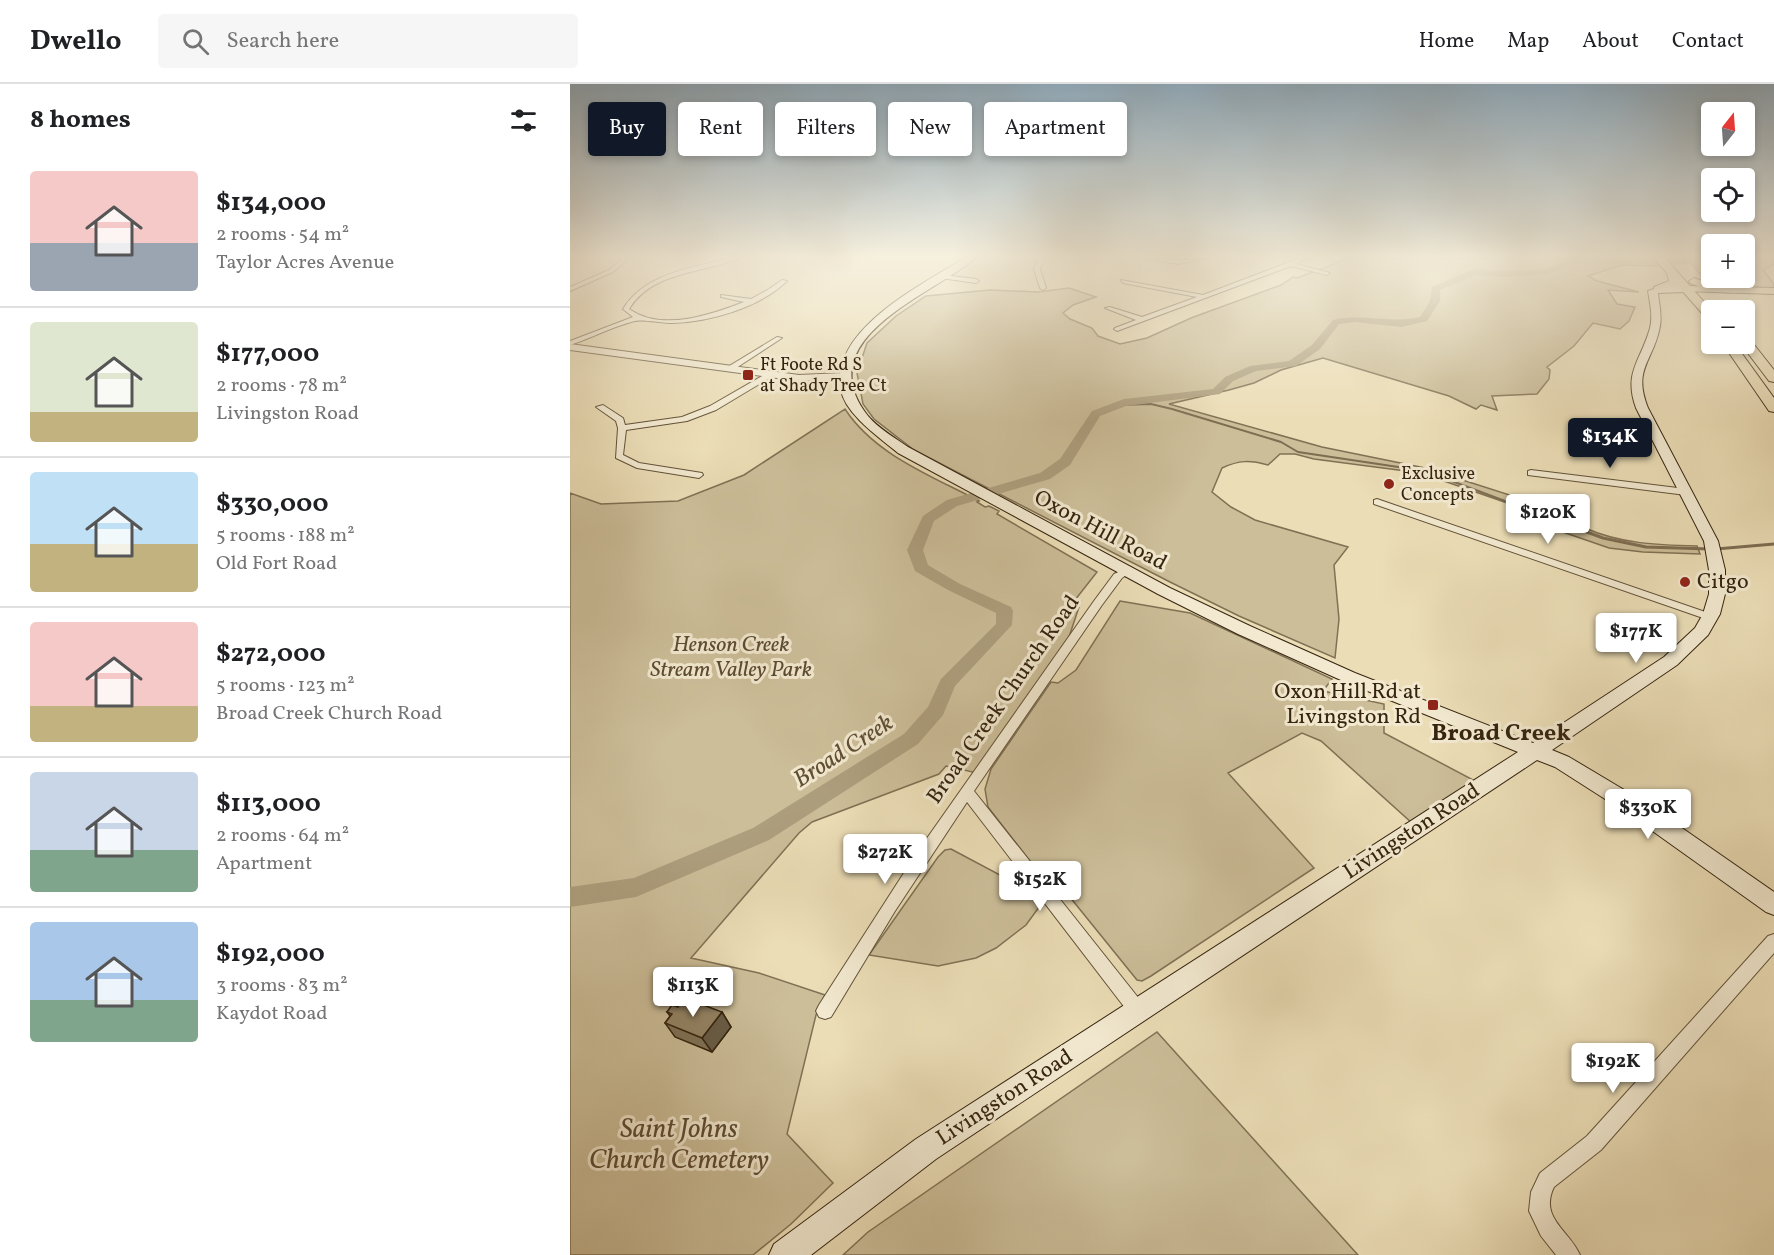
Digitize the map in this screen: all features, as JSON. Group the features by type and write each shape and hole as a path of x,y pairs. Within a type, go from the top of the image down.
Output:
{"highway":[{"path":"1736,354 1774,408"},
{"path":"1755,354 1774,378"}],"main road":[{"path":"844,376 852,349 866,329 888,313"},
{"name":"Livingston Road","path":"785,1255 926,1149 1536,751 1680,654 1701,633 1717,600 1719,584 1714,551 1642,408 1635,386 1636,372 1656,325 1655,313"},
{"name":"Oxon Hill Road","path":"844,376 846,389 856,411 871,427 903,450 1127,571 1244,630 1349,677 1536,751 1587,776 1774,905"}],"street":[{"path":"630,313 639,317 663,320 724,313"},
{"path":"1122,313 1140,319"},
{"path":"1117,329 1157,313"},
{"path":"570,345 639,317"},
{"path":"730,368 779,338"},
{"path":"570,345 772,374 810,378 844,376"},
{"path":"622,428 684,419 713,408 772,374"},
{"path":"600,407 620,420 622,428 619,456 637,465 699,475"},
{"path":"1531,473 1686,492"},
{"path":"1377,502 1710,617"},
{"name":"Broad Creek Church Road","path":"825,1011 855,961 967,792 1098,603 1118,576 1127,571"},
{"path":"967,792 1138,1011"},
{"path":"1569,1255 1548,1229 1539,1211 1541,1192 1547,1180 1594,1143 1774,940"}],"green space":[{"path":"901,313 1063,313 1070,319 1092,328 1098,336 1120,344 1147,338 1206,313 1633,313 1629,321 1620,329 1593,323 1574,346 1547,367 1550,370 1549,379 1537,394 1492,396 1497,410 1481,405 1476,409 1449,396 1323,358 1281,370 1254,383 1169,404 1322,447 1425,468 1588,520 1585,528 1599,533 1640,543 1697,546 1700,554 1609,548 1557,530 1513,505 1421,473 1314,459 1295,454 1280,454 1268,465 1245,462 1234,463 1222,468 1212,492 1231,507 1255,520 1348,547 1334,565 1339,619 1335,658 1239,616 1170,582 914,450 874,419 863,404 857,373 867,343"},
{"path":"845,409 857,425 888,452 979,501 977,502 985,507 989,506 999,511 997,514 1097,572 1075,600 1081,601 1069,637 977,773 946,766 939,774 812,822 799,833 691,958 759,973 825,995 816,1015 787,1134 833,1183 791,1224 753,1255 570,1255 570,493 601,504 678,501 744,475"},
{"path":"1120,601 1190,613 1332,679 1323,691 1384,704 1384,733 1477,782 1412,823 1321,741 1302,733 1228,773 1314,868 1151,976 1142,981 1137,980 1048,870 1040,874 988,807 985,789 991,769 1051,682 1058,683 1076,670"},
{"path":"951,849 1045,899 1026,925 996,948 976,958 938,966 869,955 938,857 945,850"},
{"path":"1157,1032 1358,1255 843,1255 868,1232"}],"building":[{"path":"685,998 722,1012 702,1038 665,1023 672,1014 667,1012 672,1005 678,1007"}],"waterway":[{"name":"Broad Creek","path":"570,897 636,887 761,834 911,739 936,710 947,683 1004,625 1005,611 954,587 921,568 915,550 928,519 952,503 1045,476 1065,462 1096,414 1124,403 1216,392 1229,379 1254,368 1292,364 1316,347 1336,322 1355,319 1402,324 1424,319 1428,313"},
{"path":"1119,405 1151,404 1172,409 1281,442 1298,452 1425,471 1529,510"},
{"path":"1525,509 1603,538 1646,547 1710,549"},
{"path":"1716,549 1774,544"}],"place":[{"name":"Ft Foote Rd S at Shady Tree Ct","path":"748,375"},
{"name":"Exclusive Concepts","path":"1389,484"},
{"name":"Citgo","path":"1685,582"},
{"name":"Oxon Hill Rd at Livingston Rd","path":"1433,705"}],"district":[{"name":"Broad Creek","path":"1501,734"}],"park label":[{"name":"Henson Creek Stream Valley Park","path":"731,658"},
{"name":"Saint Johns Church Cemetery","path":"679,1146"}]}
